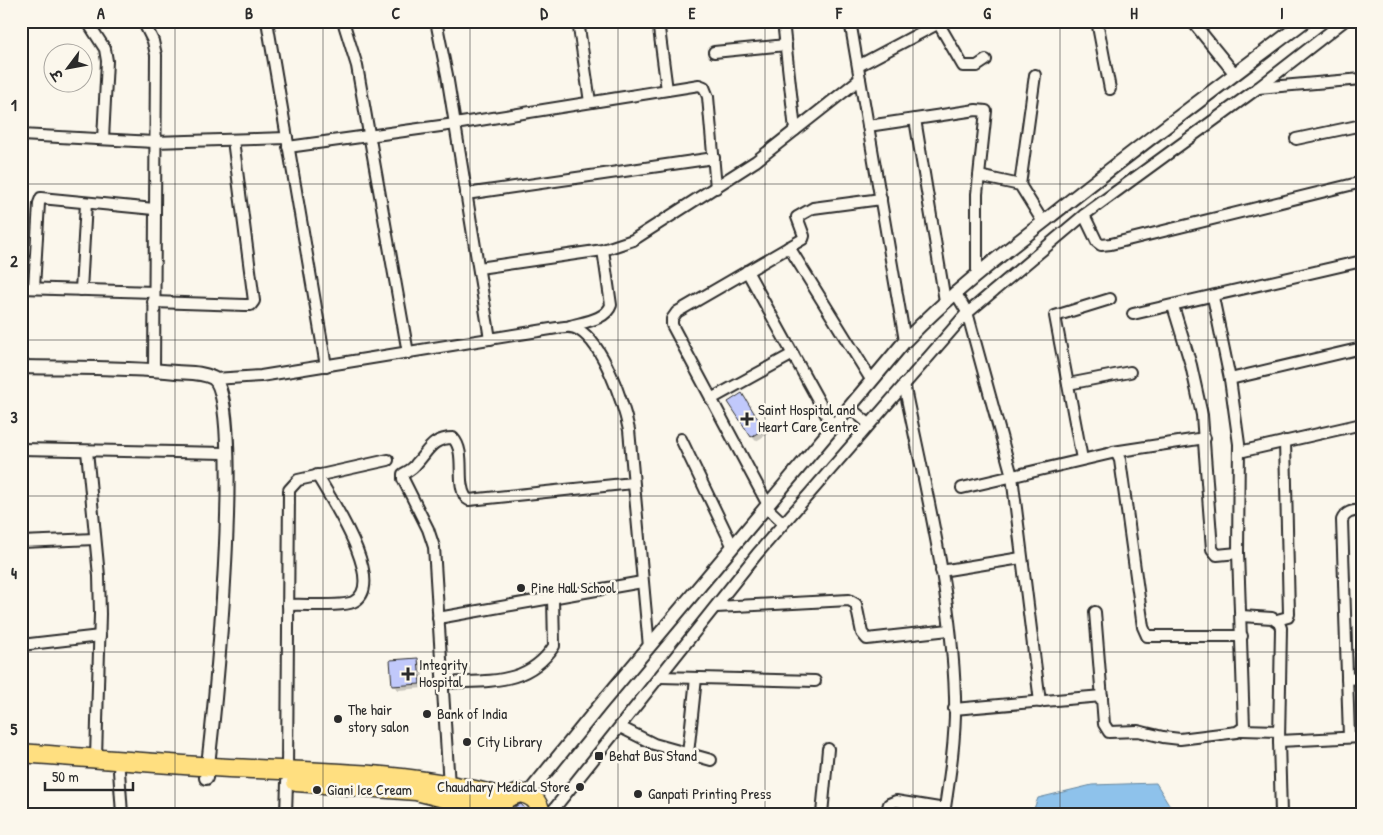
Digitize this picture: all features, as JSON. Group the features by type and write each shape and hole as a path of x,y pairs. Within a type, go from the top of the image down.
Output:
{"highway":[{"path":"21,753 96,758 207,772"},
{"path":"21,764 119,771 207,772 287,776 416,791 502,808"},
{"path":"287,776 370,774 450,786 502,808"},
{"path":"502,808 513,794 528,794 534,798 544,813"}],"street":[{"path":"88,21 104,49 107,61 103,139"},
{"path":"143,21 153,41 156,55 154,370"},
{"path":"267,21 326,366"},
{"path":"343,21 357,66 408,353"},
{"path":"436,21 490,339"},
{"path":"578,21 590,102"},
{"path":"658,21 668,90"},
{"path":"783,21 795,130"},
{"path":"850,21 905,341"},
{"path":"1097,21 1110,89"},
{"path":"1192,21 1236,74"},
{"path":"544,813 620,727 716,607 781,521 867,422 904,384 961,303 977,274 1305,21"},
{"path":"945,301 961,303 1258,88 1344,21"},
{"path":"858,66 938,22 962,66 977,66 986,60"},
{"path":"714,52 786,45"},
{"path":"1035,75 1020,185 1043,222"},
{"path":"478,268 603,250 633,240 756,161 860,79"},
{"path":"1258,88 1362,79"},
{"path":"21,135 154,142 233,140 288,143 455,124 699,85 707,91 716,188"},
{"path":"868,126 976,110 986,111 979,176 977,274"},
{"path":"915,119 945,301"},
{"path":"1296,140 1362,125"},
{"path":"21,288 81,290 251,305 254,301 233,140"},
{"path":"466,194 714,158"},
{"path":"979,176 1020,185"},
{"path":"1084,215 1097,242 1101,245 1111,244 1362,182"},
{"path":"34,288 39,200 42,198 154,209"},
{"path":"781,521 768,508 672,325 672,319 677,312 789,247 804,236 797,220 799,214 807,209 881,200"},
{"path":"81,290 86,202"},
{"path":"789,247 872,380"},
{"path":"21,367 154,370 203,375 214,379 261,376 568,326 602,316 609,312 611,305 603,250"},
{"path":"1133,314 1362,261"},
{"path":"747,271 833,427"},
{"path":"1212,297 1230,379 1239,452 1238,553 1246,723 1242,730"},
{"path":"1082,459 1055,316 1110,299"},
{"path":"528,794 648,647 768,508 833,427 852,409 872,380 905,341 945,301"},
{"path":"961,303 1012,476 1040,702"},
{"path":"1173,306 1195,383 1205,438 1212,549 1216,555 1238,553"},
{"path":"568,326 578,329 593,343 620,395 628,430 648,647"},
{"path":"1230,379 1362,348"},
{"path":"711,399 793,354"},
{"path":"1068,384 1130,372"},
{"path":"207,772 225,587 228,513 224,400 221,388 214,379"},
{"path":"886,814 889,804 896,801 944,811 952,758 954,710 949,630 941,570 904,384"},
{"path":"852,409 867,422"},
{"path":"1239,452 1362,424"},
{"path":"450,786 434,547 428,529 402,476 414,467 432,443 441,439 453,438 456,441 462,490 469,500 633,483"},
{"path":"962,488 1113,452 1205,438"},
{"path":"681,439 733,547"},
{"path":"1241,616 1276,620 1288,617 1289,614 1285,441"},
{"path":"21,449 226,453"},
{"path":"87,451 99,576 100,636 96,758"},
{"path":"1113,452 1119,455 1120,460 1143,627 1148,636 1242,636"},
{"path":"286,814 289,490 298,480 388,460"},
{"path":"288,605 347,603 357,599 364,589 362,558 317,475"},
{"path":"1349,738 1342,520 1349,512 1362,510"},
{"path":"21,542 95,539"},
{"path":"941,570 1021,558"},
{"path":"438,618 642,582"},
{"path":"443,683 510,679 531,670 554,646 553,598"},
{"path":"716,607 849,600 856,604 862,633 867,639 949,630"},
{"path":"1095,612 1104,724 1109,732 1138,730 1162,738 1180,739 1242,730 1279,736 1362,737"},
{"path":"1276,620 1280,623 1281,636 1279,736 1281,814"},
{"path":"21,644 100,636"},
{"path":"660,677 815,681"},
{"path":"688,754 696,678"},
{"path":"1347,679 1362,678"},
{"path":"954,710 1102,696"},
{"path":"620,727 654,744 711,760"},
{"path":"822,814 828,749"},
{"path":"119,771 122,814"}],"water":[{"path":"1156,783 1175,814 1032,814 1038,798 1092,785"}],"building":[{"path":"742,393 764,429 751,437 728,402"},
{"path":"418,658 420,684 392,686 390,660"},
{"path":"521,804 530,814 510,814 514,807"}],"place":[{"name":"Saint Hospital and Heart Care Centre","path":"747,419"},
{"name":"Pine Hall School","path":"521,588"},
{"name":"Integrity Hospital","path":"408,674"},
{"name":"Bank of India","path":"427,714"},
{"name":"The hair story salon","path":"338,719"},
{"name":"City Library","path":"467,742"},
{"name":"Behat Bus Stand","path":"599,756"},
{"name":"Chaudhary Medical Store","path":"580,787"},
{"name":"Giani Ice Cream","path":"317,790"},
{"name":"Ganpati Printing Press","path":"638,794"}]}
